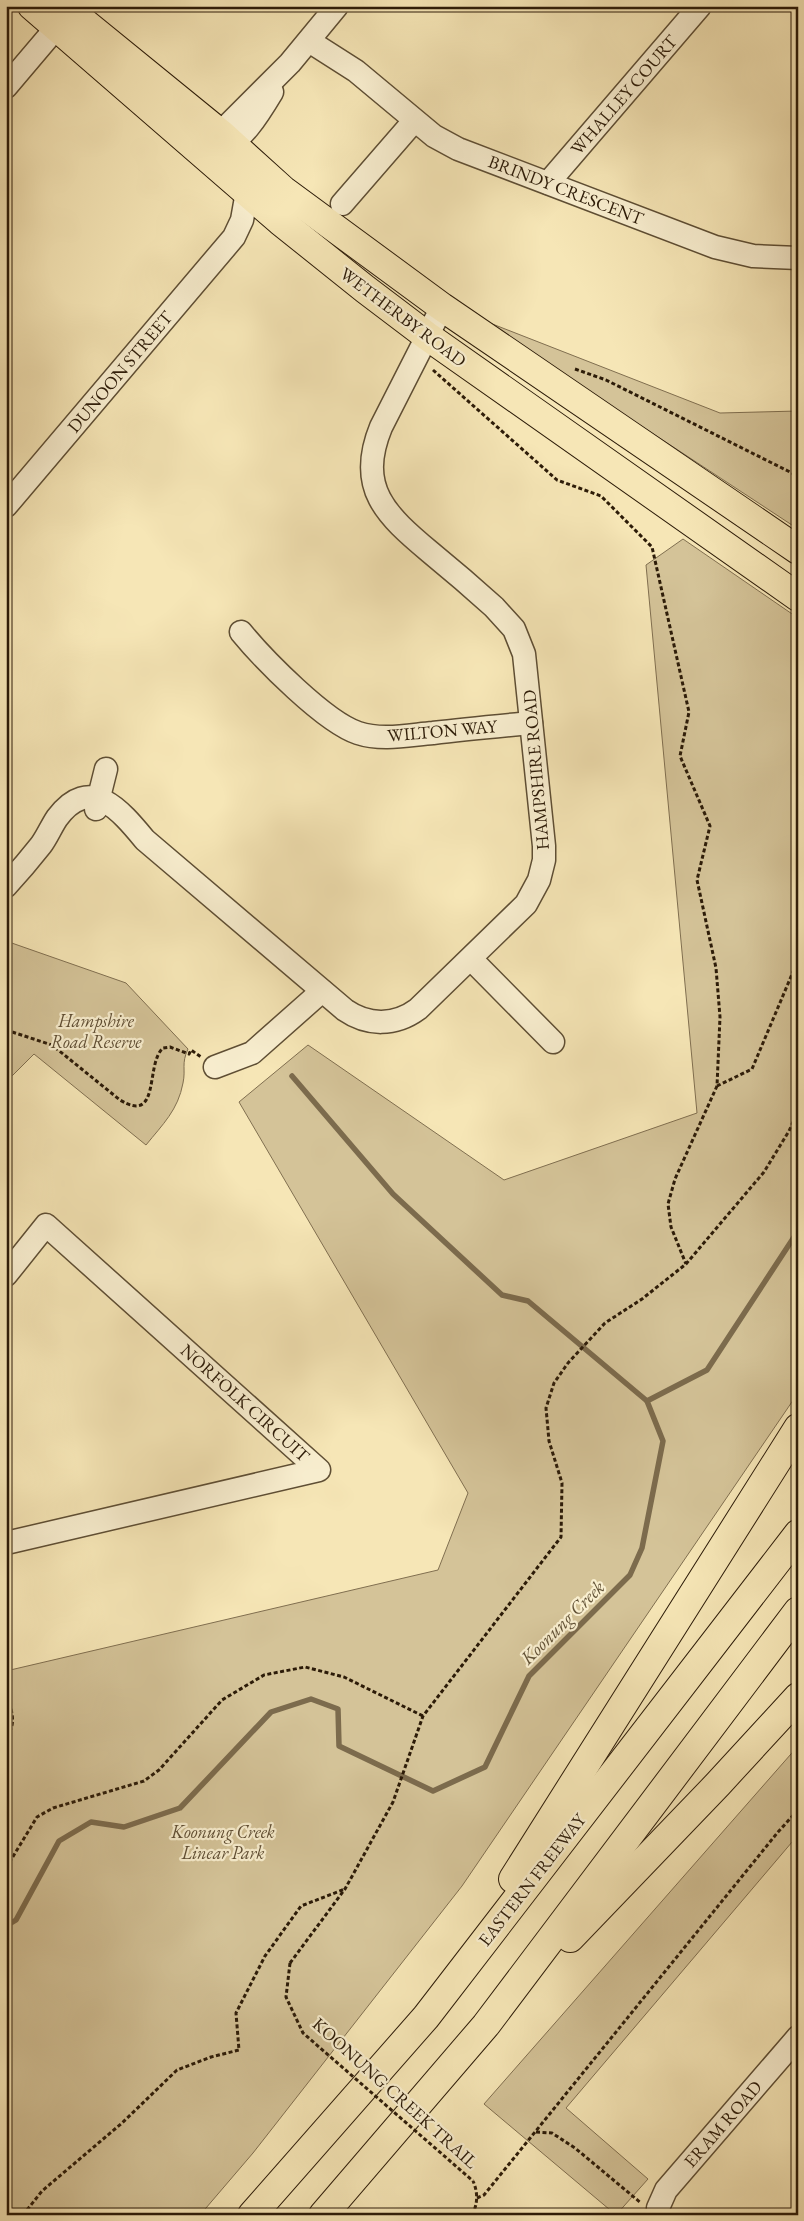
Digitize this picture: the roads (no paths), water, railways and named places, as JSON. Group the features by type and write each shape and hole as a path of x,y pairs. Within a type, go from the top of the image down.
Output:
{"main road":[{"name":"WETHERBY ROAD","path":"32,6 64,15 227,139 283,190 442,308 798,550"},
{"name":"WETHERBY ROAD","path":"64,15 209,159 280,221 365,290 422,346 798,597"},
{"path":"426,2017 798,1428"},
{"name":"EASTERN FREEWAY","path":"252,2215 426,2017 798,1534"},
{"path":"486,2025 798,1611"},
{"path":"323,2215 486,2025 718,1784 798,1697"}],"street":[{"path":"209,159 337,6"},
{"name":"WHALLEY COURT","path":"548,183 700,6"},
{"path":"6,87 64,15"},
{"name":"BRINDY CRESCENT","path":"313,35 414,121 445,143 715,247 753,256 798,258"},
{"path":"342,204 414,121"},
{"name":"DUNOON STREET","path":"6,506 234,238 242,220 247,192"},
{"name":"DUNOON STREET","path":"234,238 254,227 280,221"},
{"name":"HAMPSHIRE ROAD","path":"98,804 145,840 344,1010 360,1019 376,1022 395,1021 418,1009 520,911 532,896 542,871 544,846 524,654 514,629 494,606 392,519 376,491 372,459 374,444 442,308"},
{"name":"WILTON WAY","path":"241,632 271,665 320,709 333,720 358,733 389,737 532,722"},
{"path":"6,886 42,844 78,812 98,804 106,768"},
{"path":"471,959 553,1042"},
{"path":"215,1067 252,1053 322,991"},
{"name":"NORFOLK CIRCUIT","path":"6,1275 46,1226 319,1470 6,1543"},
{"name":"ERAM ROAD","path":"659,2211 666,2190 798,2037"}],"waterway":[{"path":"292,1076 393,1194 502,1295 528,1301 647,1401"},
{"name":"Koonung Creek","path":"6,1926 16,1920 59,1841 91,1822 124,1827 180,1808 271,1712 311,1699 338,1709 339,1746 433,1791 485,1767 529,1676 630,1575 642,1548 663,1441 647,1401 707,1370 798,1231"}],"park label":[{"name":"Hampshire Road Reserve","path":"96,1031"},
{"name":"Koonung Creek Linear Park","path":"223,1842"}]}
